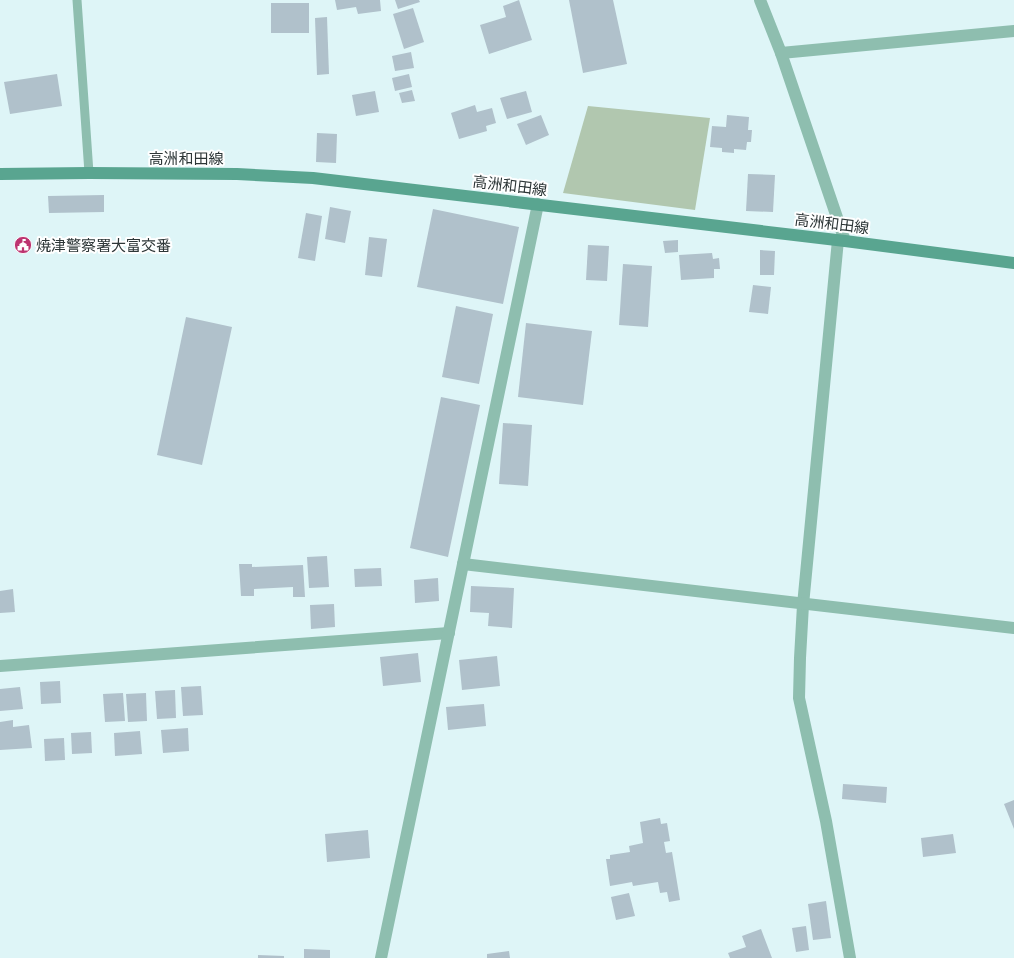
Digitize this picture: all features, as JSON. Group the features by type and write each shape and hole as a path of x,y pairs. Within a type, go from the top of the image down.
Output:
{"main road":[{"name":"高洲和田線","path":"0,174 236,174 313,178 841,240 1014,263"}],"street":[{"path":"760,0 781,53 841,240 803,605 799,698 826,821 850,958"},
{"path":"781,53 1014,31"},
{"path":"380,958 538,204"},
{"path":"463,564 803,605 1014,628"},
{"path":"0,666 448,633"}],"lane":[{"path":"78,0 89,173"}],"green space":[{"path":"588,106 710,118 695,210 563,193"}],"building":[{"path":"335,0 380,0 381,11 358,14 356,7 337,10"},
{"path":"395,0 419,0 420,2 398,9"},
{"path":"519,0 532,40 489,54 480,25 506,17 503,6"},
{"path":"569,0 613,0 627,64 583,73"},
{"path":"271,3 309,3 309,33 271,33"},
{"path":"413,8 424,42 404,49 393,14"},
{"path":"327,17 329,74 317,75 315,18"},
{"path":"411,52 414,68 395,71 392,56"},
{"path":"57,74 62,106 10,114 4,82"},
{"path":"409,74 412,87 395,91 392,78"},
{"path":"412,90 415,101 402,103 399,93"},
{"path":"375,91 379,112 356,116 352,95"},
{"path":"526,91 532,112 507,119 500,98"},
{"path":"475,105 477,112 492,108 496,123 486,126 487,131 459,139 451,113"},
{"path":"541,115 549,135 526,145 517,124"},
{"path":"727,115 749,117 748,130 752,130 751,142 747,142 746,150 734,149 734,153 722,152 722,148 710,147 712,126 726,127"},
{"path":"317,133 337,134 336,163 316,162"},
{"path":"748,174 775,175 773,212 746,211"},
{"path":"104,195 104,212 49,213 48,196"},
{"path":"330,207 351,211 345,243 325,239"},
{"path":"433,209 519,227 503,304 417,287"},
{"path":"306,213 322,216 315,261 298,258"},
{"path":"369,237 387,239 382,277 365,275"},
{"path":"678,240 678,252 665,253 663,241"},
{"path":"588,245 609,246 607,281 586,280"},
{"path":"760,250 775,251 774,275 760,275"},
{"path":"712,253 713,259 719,258 720,269 714,269 714,278 681,280 679,255"},
{"path":"623,264 652,266 648,327 619,325"},
{"path":"753,285 771,287 768,314 749,312"},
{"path":"456,306 493,314 479,384 442,377"},
{"path":"186,317 232,327 202,465 157,455"},
{"path":"526,323 592,331 583,405 518,397"},
{"path":"441,397 480,405 448,557 410,548"},
{"path":"503,423 532,425 528,486 499,484"},
{"path":"327,556 329,587 309,588 307,557"},
{"path":"239,564 252,564 252,567 303,565 305,597 293,597 293,587 254,589 254,596 241,596"},
{"path":"381,568 382,586 355,587 354,569"},
{"path":"438,578 439,601 415,603 414,580"},
{"path":"471,586 514,588 512,628 488,626 489,613 470,612"},
{"path":"13,589 15,612 0,613 0,591"},
{"path":"334,604 335,627 311,629 310,605"},
{"path":"418,653 421,682 383,686 380,657"},
{"path":"497,656 500,686 462,690 459,660"},
{"path":"60,681 61,703 41,704 40,682"},
{"path":"201,686 203,715 183,716 181,687"},
{"path":"20,687 23,709 0,711 0,689"},
{"path":"175,690 176,718 157,719 155,691"},
{"path":"123,693 125,721 105,722 103,694"},
{"path":"146,693 147,721 128,722 126,694"},
{"path":"484,704 486,726 448,730 446,707"},
{"path":"13,720 13,727 29,725 32,748 0,750 0,722"},
{"path":"188,728 189,751 163,753 161,730"},
{"path":"140,731 142,754 115,756 114,733"},
{"path":"91,732 92,753 72,754 71,733"},
{"path":"64,738 65,760 45,761 44,739"},
{"path":"843,784 887,787 886,803 842,799"},
{"path":"1014,800 1014,829 1004,804"},
{"path":"660,818 661,824 667,823 670,841 664,842 666,853 672,852 680,900 669,902 667,892 660,893 658,882 633,886 632,882 610,886 606,859 610,859 610,855 630,852 629,846 643,843 640,822"},
{"path":"368,830 370,858 327,862 325,834"},
{"path":"953,834 956,853 923,857 921,838"},
{"path":"629,893 635,916 616,920 611,897"},
{"path":"826,901 831,938 813,940 808,904"},
{"path":"806,926 809,950 796,952 792,928"},
{"path":"761,929 772,958 730,958 728,953 746,947 742,936"},
{"path":"304,949 330,950 330,958 304,958"},
{"path":"509,951 510,958 487,958 487,954"},
{"path":"258,955 284,956 284,958 258,958"}],"place":[{"name":"焼津警察署大富交番","path":"23,245"}]}
